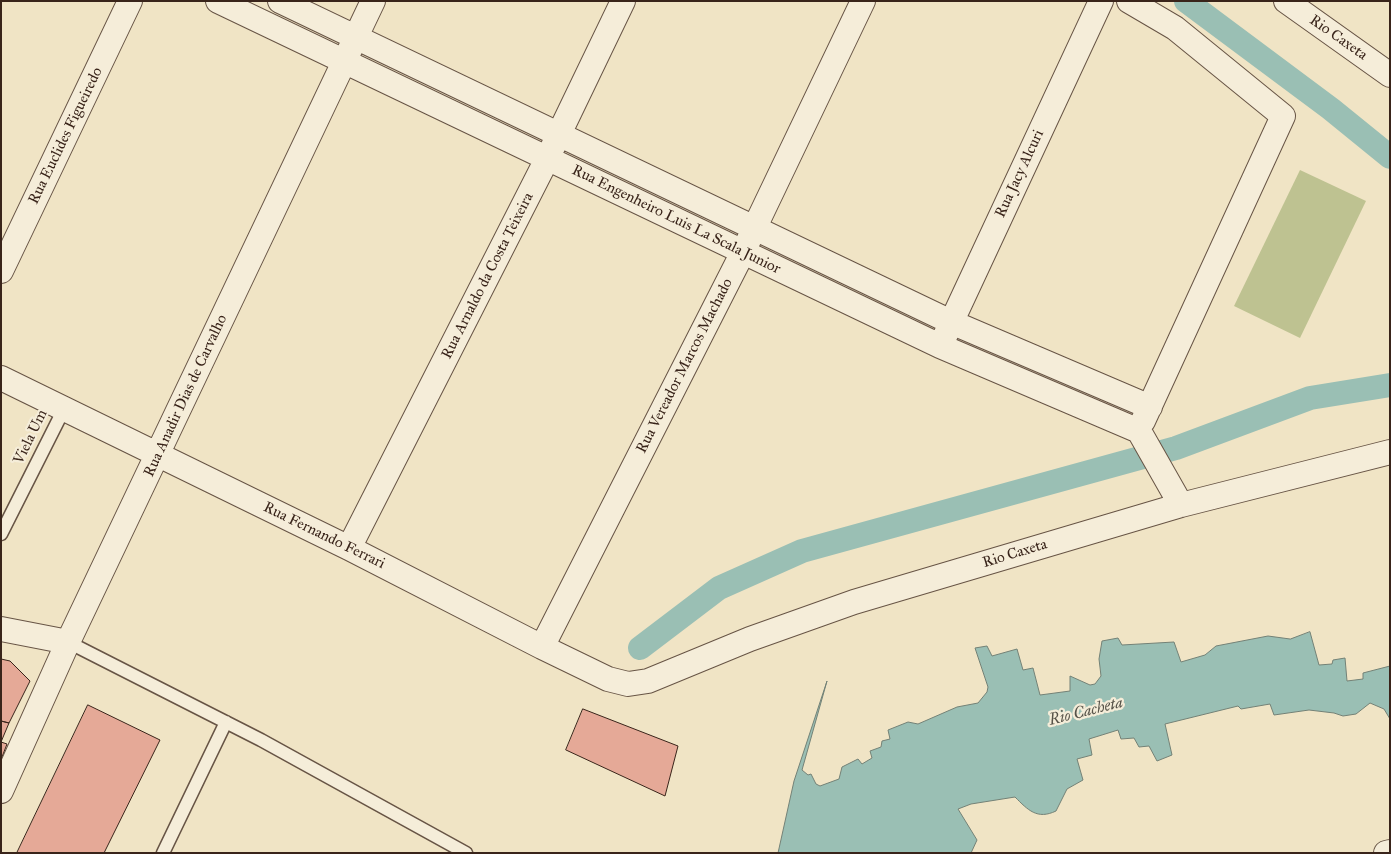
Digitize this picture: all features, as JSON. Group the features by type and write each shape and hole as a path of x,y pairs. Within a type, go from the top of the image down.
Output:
{"street":[{"name":"Rua Euclides Figueiredo","path":"1,271 130,1"},
{"name":"Rua Engenheiro Luis La Scala Junior","path":"218,1 940,346 1142,436"},
{"name":"Rua Engenheiro Luis La Scala Junior","path":"280,1 951,322 1150,407"},
{"name":"Rua Anadir Dias de Carvalho","path":"1,791 68,642 373,1"},
{"name":"Rua Arnaldo da Costa Teixeira","path":"349,548 547,158 623,1"},
{"name":"Rua Vereador Marcos Machado","path":"542,648 755,228 863,1"},
{"name":"Rua Jacy Alcuri","path":"940,346 1101,1"},
{"path":"1129,1 1175,28 1283,116 1150,407 1142,436 1181,505"},
{"name":"Rio Caxeta","path":"1286,1 1390,75"},
{"name":"Rua Fernando Ferrari","path":"1,378 349,548 542,648 608,679 628,684 648,681"},
{"name":"Rio Caxeta","path":"648,681 750,640 854,602 1181,505 1390,452"},
{"path":"1,629 68,642"}],"lane":[{"name":"Viela Um","path":"1,534 64,409"},
{"path":"68,642 226,722 466,853"},
{"path":"163,853 226,722"}],"green space":[{"path":"1300,170 1366,201 1300,338 1234,306"}],"water":[{"name":"Rio Cacheta","path":"1310,632 1319,665 1332,664 1333,660 1345,658 1347,681 1363,679 1363,673 1390,666 1390,719 1384,709 1370,703 1356,714 1343,716 1309,710 1274,715 1270,704 1241,709 1238,706 1165,724 1172,755 1157,761 1149,746 1139,747 1134,738 1121,739 1118,730 1089,739 1092,755 1077,759 1083,780 1067,789 1056,811 1049,814 1038,814 1029,810 1015,797 971,804 958,809 977,840 971,853 778,853 794,781 827,681 802,770 808,775 811,774 816,784 820,786 839,779 842,767 858,759 862,764 872,758 870,751 881,747 882,741 890,739 888,730 908,722 918,724 957,707 978,703 987,692 988,687 975,648 987,646 992,656 1017,649 1023,670 1033,668 1040,695 1070,691 1070,676 1090,685 1095,684 1101,676 1099,659 1102,641 1118,638 1122,645 1174,642 1181,662 1205,655 1216,646 1268,636 1290,639"}],"building":[{"path":"1,659 10,661 30,681 9,723 1,721"},
{"path":"88,705 160,740 104,853 17,853"},
{"path":"583,709 678,746 665,796 566,750"},
{"path":"1,721 9,723 1,742"},
{"path":"1,742 7,744 2,757 1,772"}],"waterway":[{"path":"1186,1 1331,109 1390,157"},
{"path":"640,648 719,588 802,551 1176,448 1310,398 1390,385"}]}
